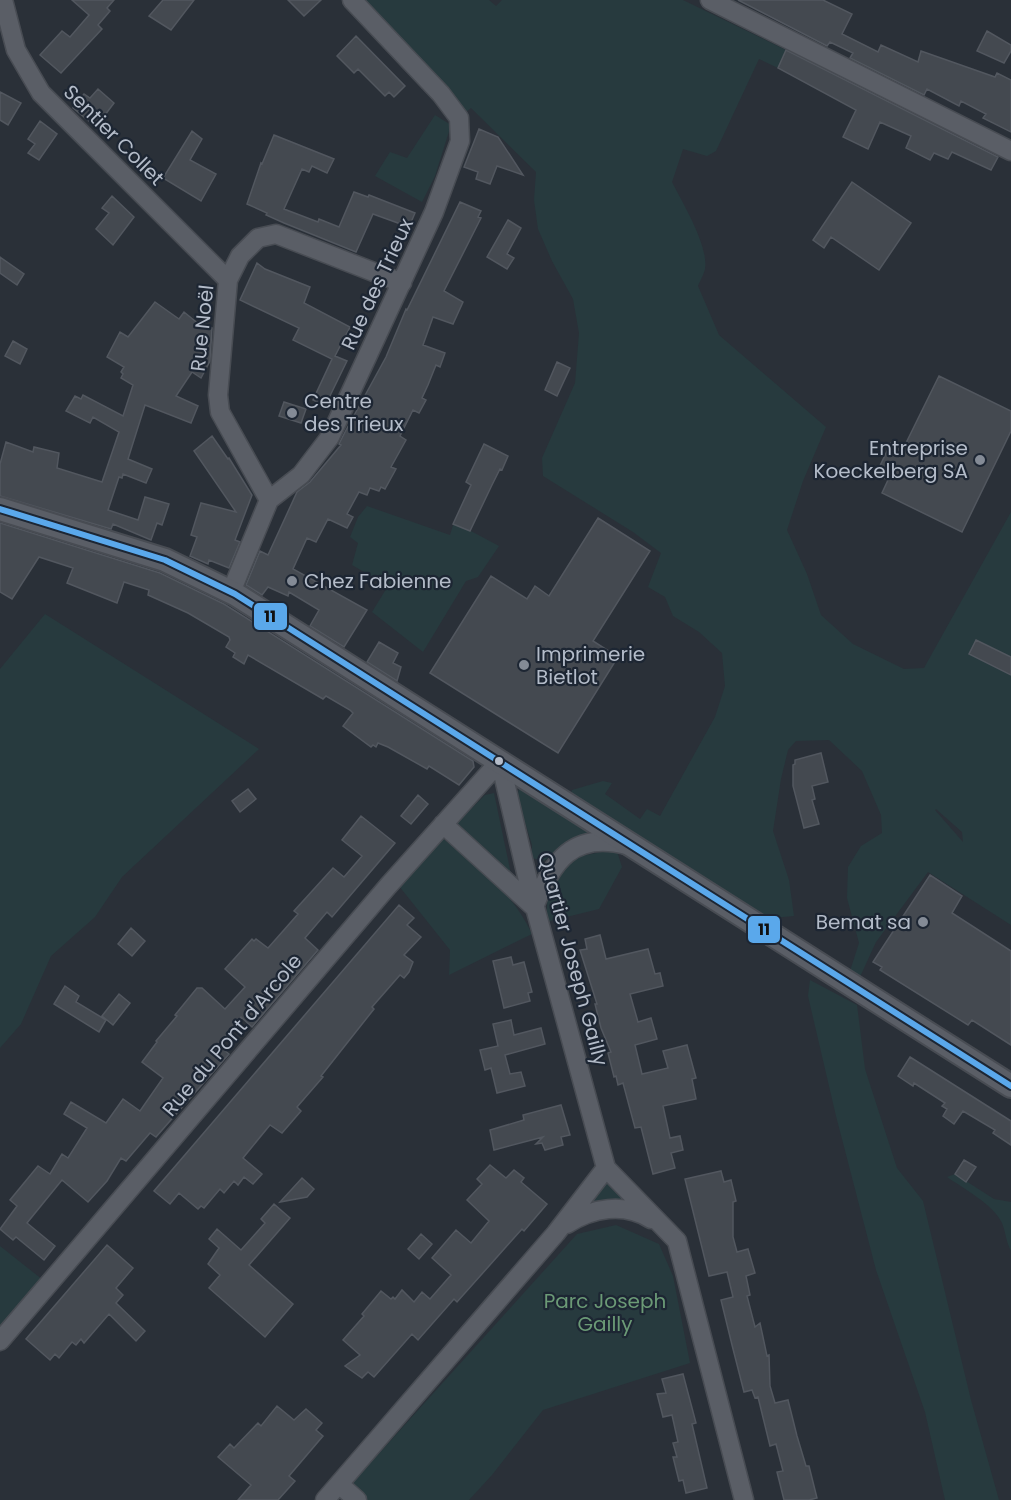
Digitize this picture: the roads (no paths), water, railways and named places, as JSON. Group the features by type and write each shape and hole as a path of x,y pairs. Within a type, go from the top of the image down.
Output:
{"street":[{"name":"Sentier Collet","path":"3,0 16,50 40,93 228,280"},
{"name":"Rue des Trieux","path":"231,592 269,500 301,475 330,437 434,212 460,141 459,118 441,94 352,0"},
{"path":"710,0 1011,151"},
{"name":"Rue Noël","path":"269,500 220,412 218,395 228,280 240,255 258,238 276,234 402,283"},
{"path":"0,509 162,559 231,592 1011,1086"},
{"name":"Rue du Pont d'Arcole","path":"0,1341 388,886 500,761"},
{"name":"Quartier Joseph Gailly","path":"500,761 534,907 606,1168 678,1241 744,1500"},
{"path":"443,824 534,907 550,870 561,858 576,848 595,842 614,842 638,848"},
{"name":"Quartier Joseph Gailly","path":"325,1500 556,1233 606,1168"},
{"name":"Quartier Joseph Gailly","path":"556,1233 584,1214 600,1209 626,1210 642,1214 665,1228"},
{"path":"339,1484 357,1500"}],"place":[{"name":"Centre des Trieux","path":"292,413"},
{"name":"Entreprise Koeckelberg SA","path":"980,460"},
{"name":"Chez Fabienne","path":"292,581"},
{"name":"Imprimerie Bietlot","path":"524,665"},
{"name":"Bemat sa","path":"923,922"}],"park label":[{"name":"Parc Joseph Gailly","path":"605,1312"}]}
